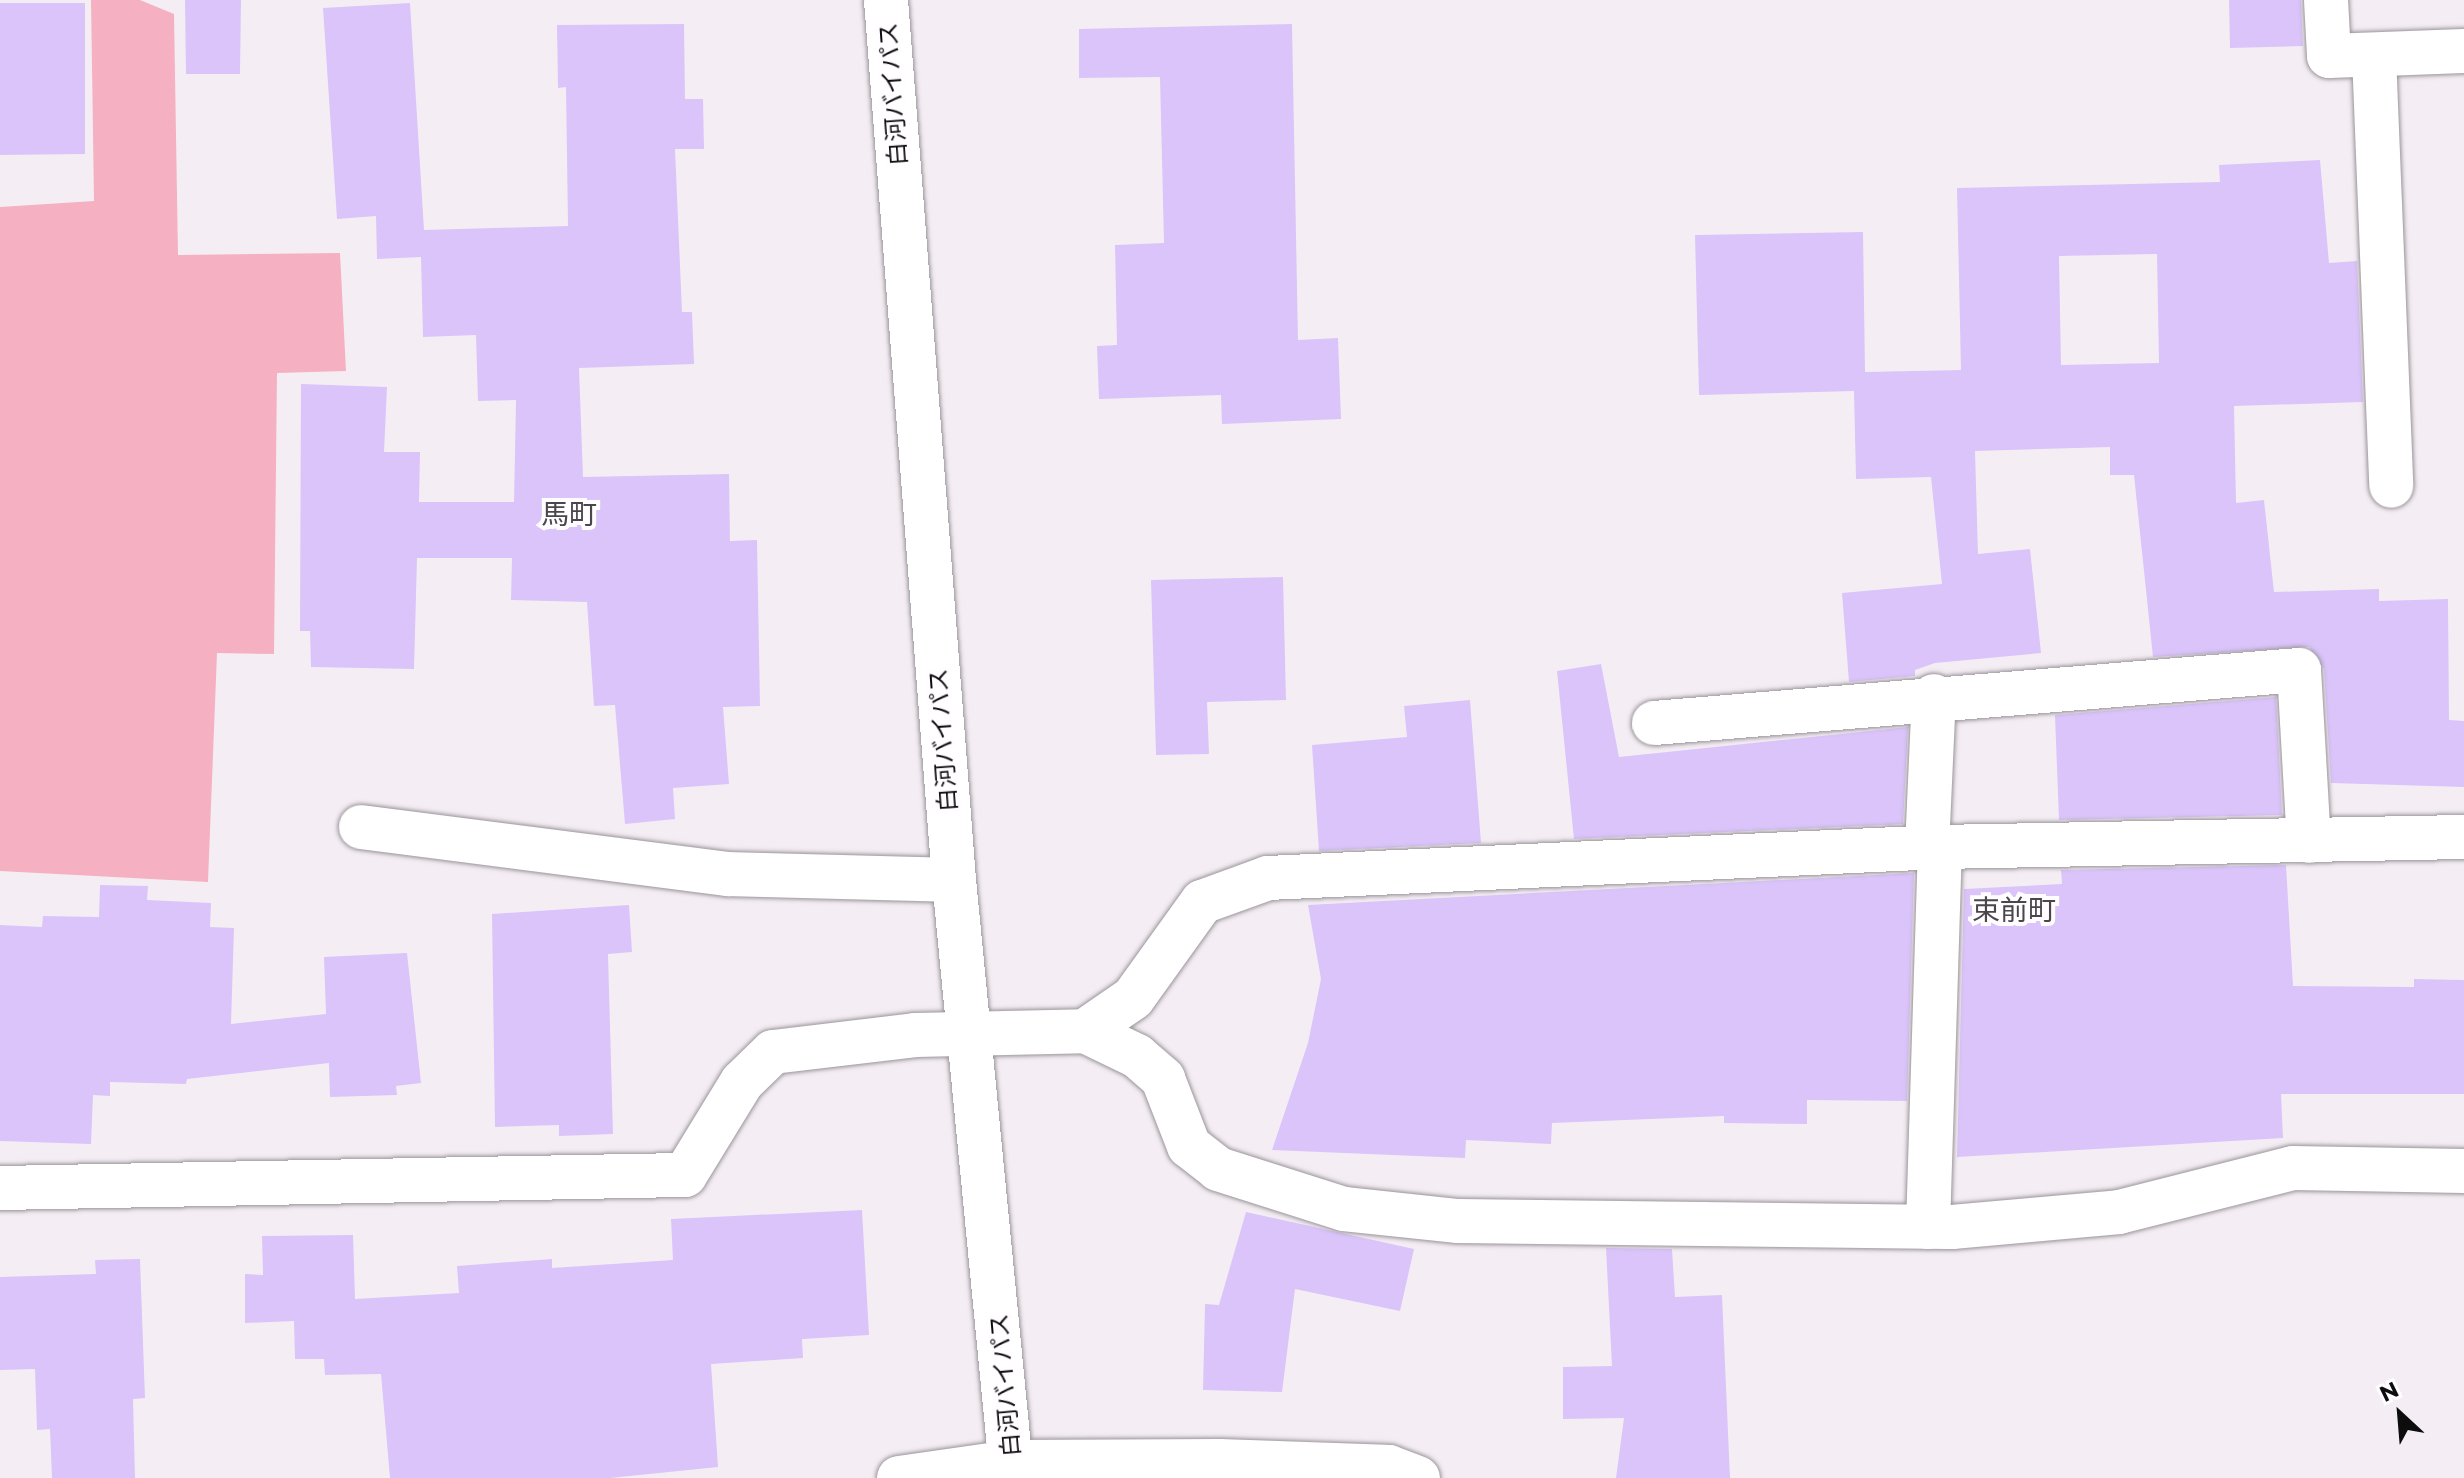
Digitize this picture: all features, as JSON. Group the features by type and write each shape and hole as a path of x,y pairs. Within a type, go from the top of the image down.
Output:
{"main road":[{"name":"白河バイパス","path":"886,0 954,880 974,1033 1012,1470"},
{"path":"2326,0 2329,56 2464,51"},
{"path":"2374,55 2391,486"},
{"path":"1654,723 1934,696 2299,670 2309,841"},
{"path":"1928,1227 1934,696"},
{"path":"361,827 728,874 954,880"},
{"path":"1085,1031 1133,998 1202,902 1268,878 1933,847 2464,837"},
{"path":"0,1188 685,1175 742,1082 773,1052 974,1033 1085,1031 1137,1056 1163,1079 1189,1146 1218,1169 1344,1209 1458,1221 1928,1227 2119,1212 2293,1168 2464,1171"},
{"path":"899,1478 1012,1470 1358,1466 1418,1478"}],"shaded area":[{"path":"91,0 140,0 174,14 178,255 340,253 346,371 277,373 274,654 217,653 208,882 0,871 0,207 94,201"}],"building":[{"path":"185,0 241,0 240,74 186,74"},
{"path":"2229,0 2301,0 2303,46 2230,48"},
{"path":"0,3 85,3 85,154 0,155"},
{"path":"410,3 424,230 568,226 566,87 558,88 557,25 684,24 685,99 703,99 704,149 675,149 682,312 692,312 694,364 579,368 583,477 729,474 730,541 757,540 760,706 723,707 729,784 673,788 675,819 625,824 615,705 594,706 587,602 511,600 512,558 417,558 414,669 311,667 310,631 300,631 301,384 387,387 384,452 420,452 419,502 514,502 516,400 478,401 476,335 423,337 421,257 377,259 376,216 337,219 323,8"},
{"path":"1292,24 1298,340 1338,338 1341,419 1222,424 1221,395 1099,399 1097,346 1117,345 1115,245 1164,243 1160,77 1079,78 1079,29"},
{"path":"2320,160 2329,263 2357,261 2363,402 2234,406 2236,503 2264,500 2274,592 2379,589 2379,601 2448,599 2449,720 2464,721 2464,787 2331,783 2324,669 2309,647 2153,657 2134,475 2110,475 2110,447 1975,451 1978,554 2030,549 2041,653 1935,663 1915,670 1915,676 1849,682 1842,593 1942,584 1931,477 1856,479 1854,391 1699,395 1695,235 1863,232 1865,372 1961,370 1957,188 2220,182 2219,165","holes":["2157,254 2159,363 2061,365 2059,256"]},
{"path":"1283,577 1286,700 1207,702 1209,754 1156,755 1151,580"},
{"path":"1601,664 1619,757 1908,727 1903,824 1574,839 1557,671"},
{"path":"2276,697 2282,815 2059,820 2055,715"},
{"path":"1470,700 1481,843 1319,851 1312,745 1407,737 1404,706"},
{"path":"2286,865 2293,986 2414,987 2414,979 2464,980 2464,1094 2281,1094 2283,1138 1957,1157 1964,889 2062,884 2061,870"},
{"path":"1914,873 1907,1101 1807,1100 1807,1124 1724,1123 1724,1116 1552,1123 1551,1144 1466,1140 1465,1158 1272,1150 1308,1043 1321,979 1308,905"},
{"path":"100,885 148,886 147,900 211,903 210,927 234,928 231,1024 326,1014 324,957 407,953 421,1083 396,1086 397,1095 330,1097 329,1063 187,1079 186,1084 110,1082 110,1096 93,1095 91,1144 0,1141 0,925 42,927 43,916 99,917"},
{"path":"629,905 632,952 608,954 613,1134 559,1136 559,1125 495,1127 492,914"},
{"path":"862,1210 869,1335 802,1339 803,1358 711,1364 718,1467 610,1478 390,1478 381,1374 325,1375 324,1359 295,1359 294,1321 245,1323 245,1274 263,1275 262,1236 353,1235 355,1299 459,1293 457,1266 552,1259 552,1268 673,1260 671,1219"},
{"path":"1246,1212 1414,1249 1400,1311 1295,1289 1282,1392 1203,1390 1205,1304 1219,1305"},
{"path":"1606,1248 1672,1249 1675,1297 1722,1295 1730,1478 1616,1478 1624,1418 1563,1419 1563,1367 1612,1366"},
{"path":"140,1259 145,1398 133,1399 135,1478 52,1478 50,1429 37,1430 35,1369 0,1370 0,1277 96,1274 95,1260"}],"district":[{"name":"馬町","path":"569,514"},
{"name":"束前町","path":"2014,910"}]}
